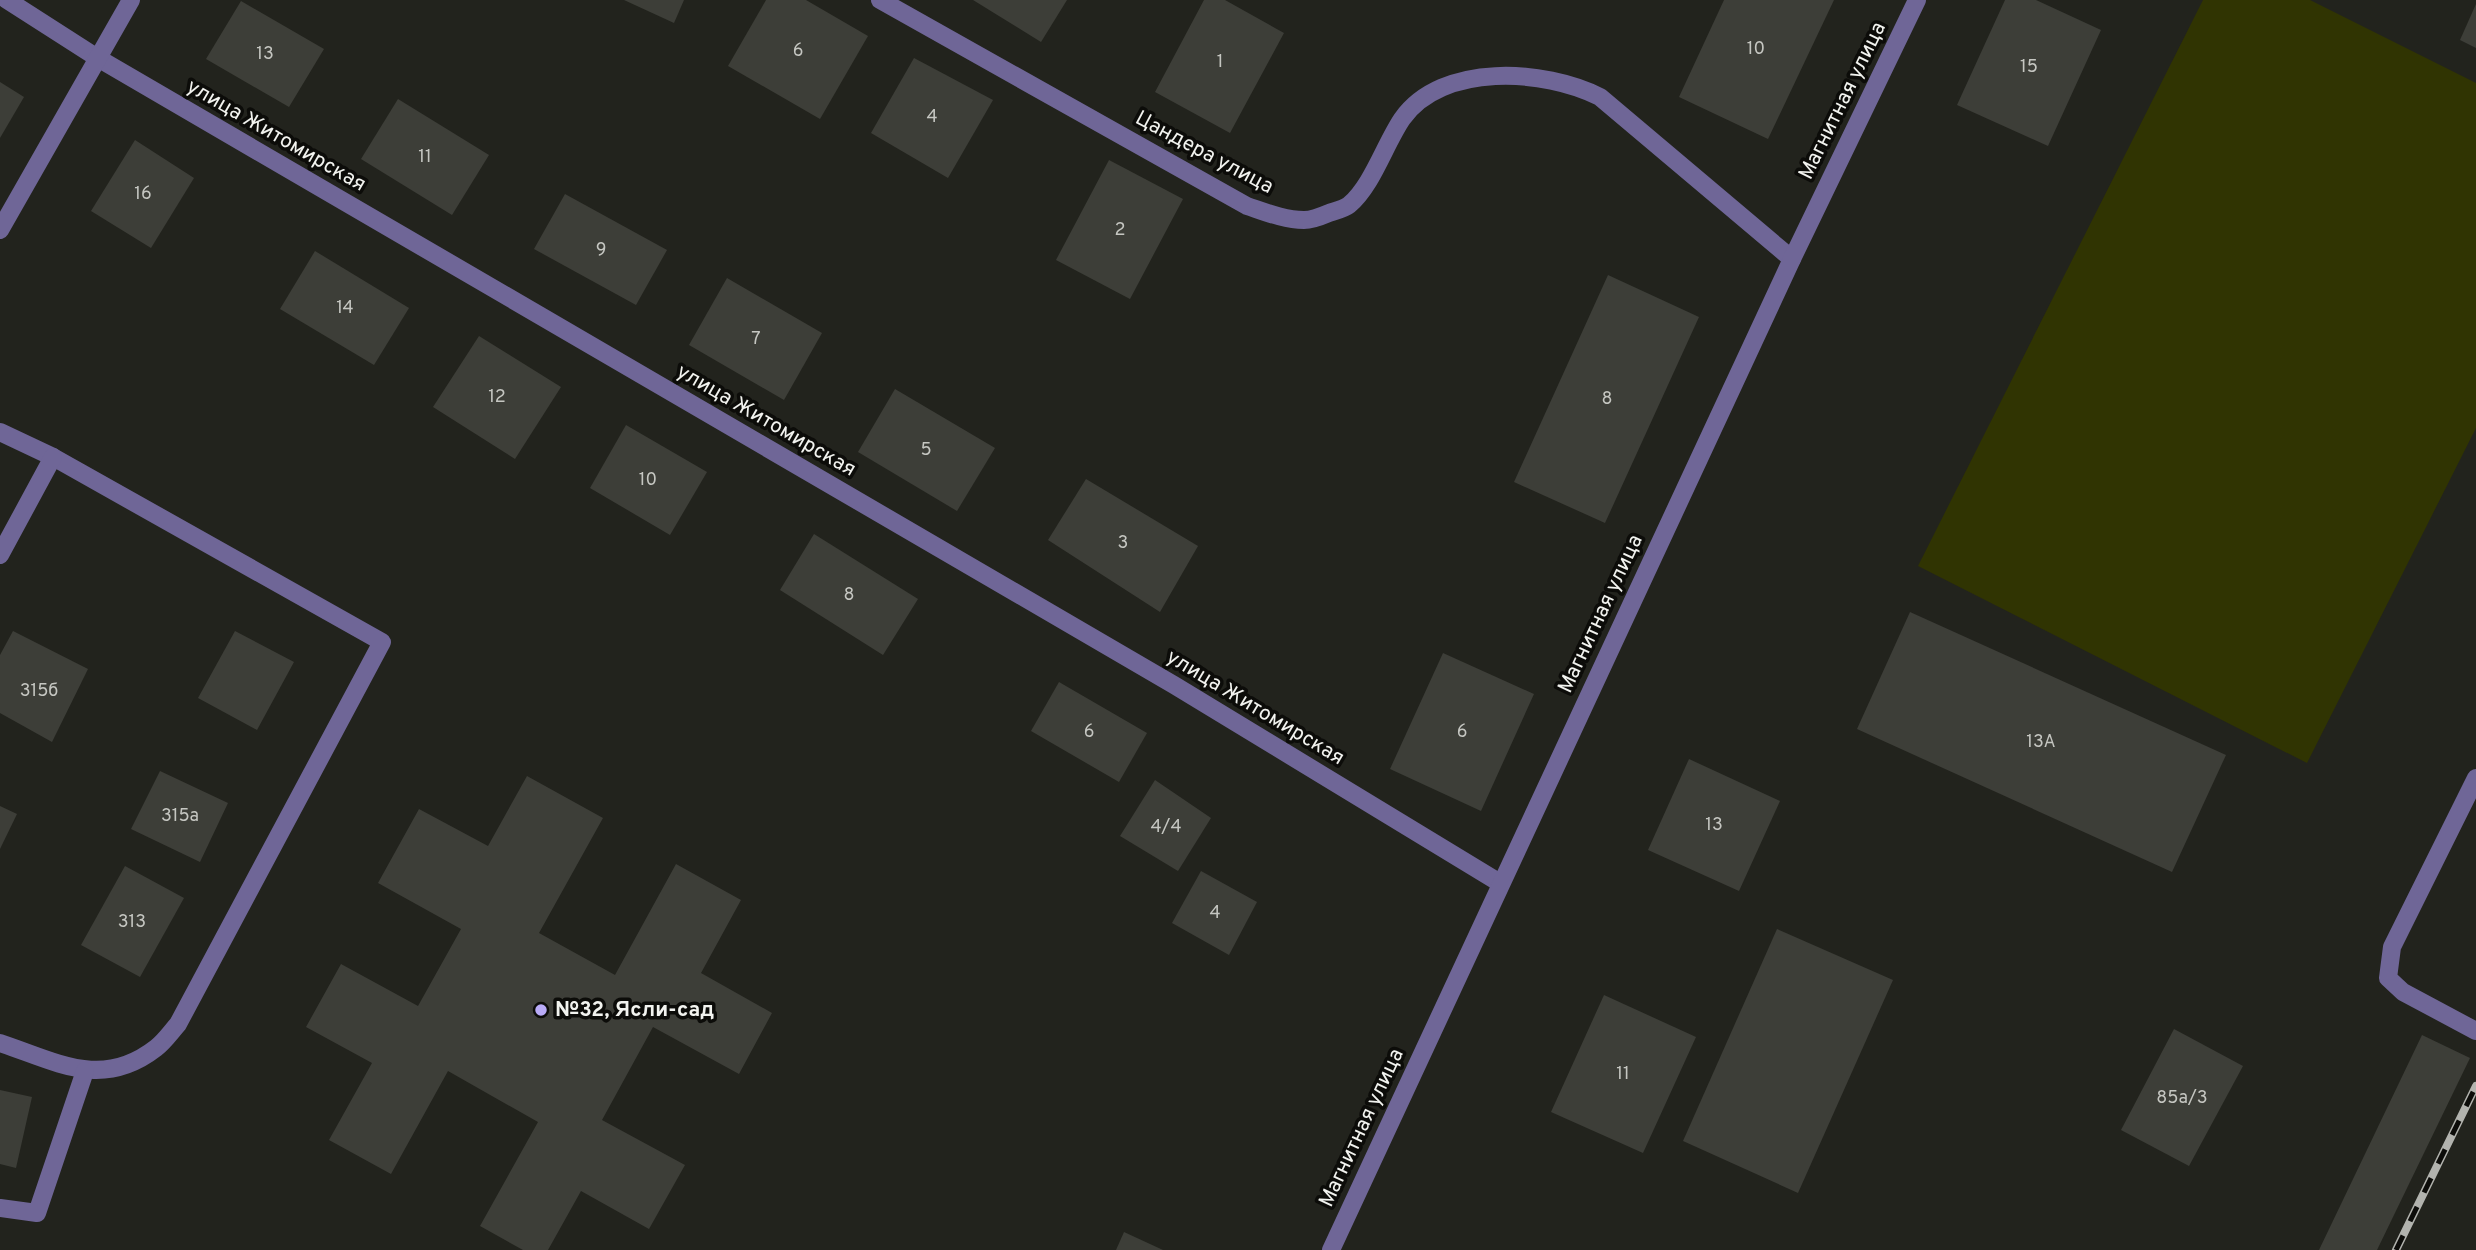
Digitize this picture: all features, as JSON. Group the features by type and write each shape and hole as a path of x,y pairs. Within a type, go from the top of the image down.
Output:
{"street":[{"name":"улица Житомирская","path":"7,0 96,58 1174,684 1500,883"},
{"path":"0,230 131,0"},
{"name":"Цандера улица","path":"880,0 1247,206 1305,221 1348,206 1364,187 1401,121 1412,107 1442,87 1488,77 1509,76 1562,82 1600,97 1792,259"},
{"name":"Магнитная улица","path":"1331,1250 1792,259 1917,0"},
{"path":"0,432 53,457 382,642 178,1024 157,1048 121,1069 85,1071 0,1043"},
{"path":"0,555 53,457"},
{"path":"2476,778 2392,947 2388,978 2403,992 2476,1031"},
{"path":"0,1208 37,1213 85,1071"}],"green space":[{"path":"2203,0 2310,0 2476,83 2476,428 2307,763 1918,566"}],"building":[{"path":"624,0 684,0 674,23"},
{"path":"766,0 806,0 868,36 820,119 728,66"},
{"path":"973,0 1067,0 1041,42"},
{"path":"1204,0 1225,0 1284,33 1230,133 1155,92"},
{"path":"1724,0 1834,0 1768,139 1679,97"},
{"path":"2005,0 2036,0 2101,30 2048,146 1957,105"},
{"path":"241,1 324,49 289,107 206,59"},
{"path":"2476,4 2476,48 2460,40"},
{"path":"914,58 993,100 948,178 871,133"},
{"path":"0,82 24,97 0,138"},
{"path":"398,99 489,155 452,215 361,159"},
{"path":"135,140 194,178 151,248 91,211"},
{"path":"1109,160 1183,199 1130,299 1056,260"},
{"path":"565,194 667,250 636,305 534,249"},
{"path":"315,251 409,308 374,365 280,309"},
{"path":"1608,275 1699,317 1605,523 1514,482"},
{"path":"727,278 822,333 784,400 689,345"},
{"path":"479,336 561,387 515,459 433,407"},
{"path":"895,389 995,448 957,511 858,452"},
{"path":"626,425 707,472 670,535 590,488"},
{"path":"1086,479 1198,546 1160,612 1048,540"},
{"path":"814,534 918,599 883,655 780,590"},
{"path":"1910,612 2226,755 2172,872 1857,729"},
{"path":"13,631 88,669 52,742 0,713 0,655"},
{"path":"235,631 294,662 257,730 198,698"},
{"path":"1443,653 1534,694 1481,811 1390,769"},
{"path":"1059,682 1147,733 1119,782 1031,731"},
{"path":"1689,759 1780,801 1739,891 1648,850"},
{"path":"160,771 228,803 200,862 131,829"},
{"name":"№32, Ясли-сад","path":"527,776 603,818 539,933 615,975 676,864 741,900 701,973 772,1013 739,1074 653,1027 602,1120 685,1165 649,1229 581,1191 548,1250 523,1250 480,1226 538,1122 448,1071 391,1174 329,1140 372,1063 306,1027 341,964 418,1006 461,929 378,883 419,809 488,846"},
{"path":"1155,780 1211,818 1178,871 1120,836"},
{"path":"0,806 17,814 0,849"},
{"path":"125,866 184,898 140,977 81,945"},
{"path":"1201,871 1257,902 1229,955 1172,923"},
{"path":"1777,929 1893,980 1798,1193 1683,1141"},
{"path":"1604,995 1696,1037 1643,1153 1551,1112"},
{"path":"2174,1029 2243,1066 2189,1166 2121,1130"},
{"path":"2422,1035 2470,1058 2377,1250 2319,1250"},
{"path":"0,1090 32,1097 16,1168 0,1164"},
{"path":"1124,1232 1163,1250 1116,1250"}],"railway":[{"path":"2396,1250 2476,1086"}],"place":[{"name":"№32, Ясли-сад","path":"541,1010"}]}
